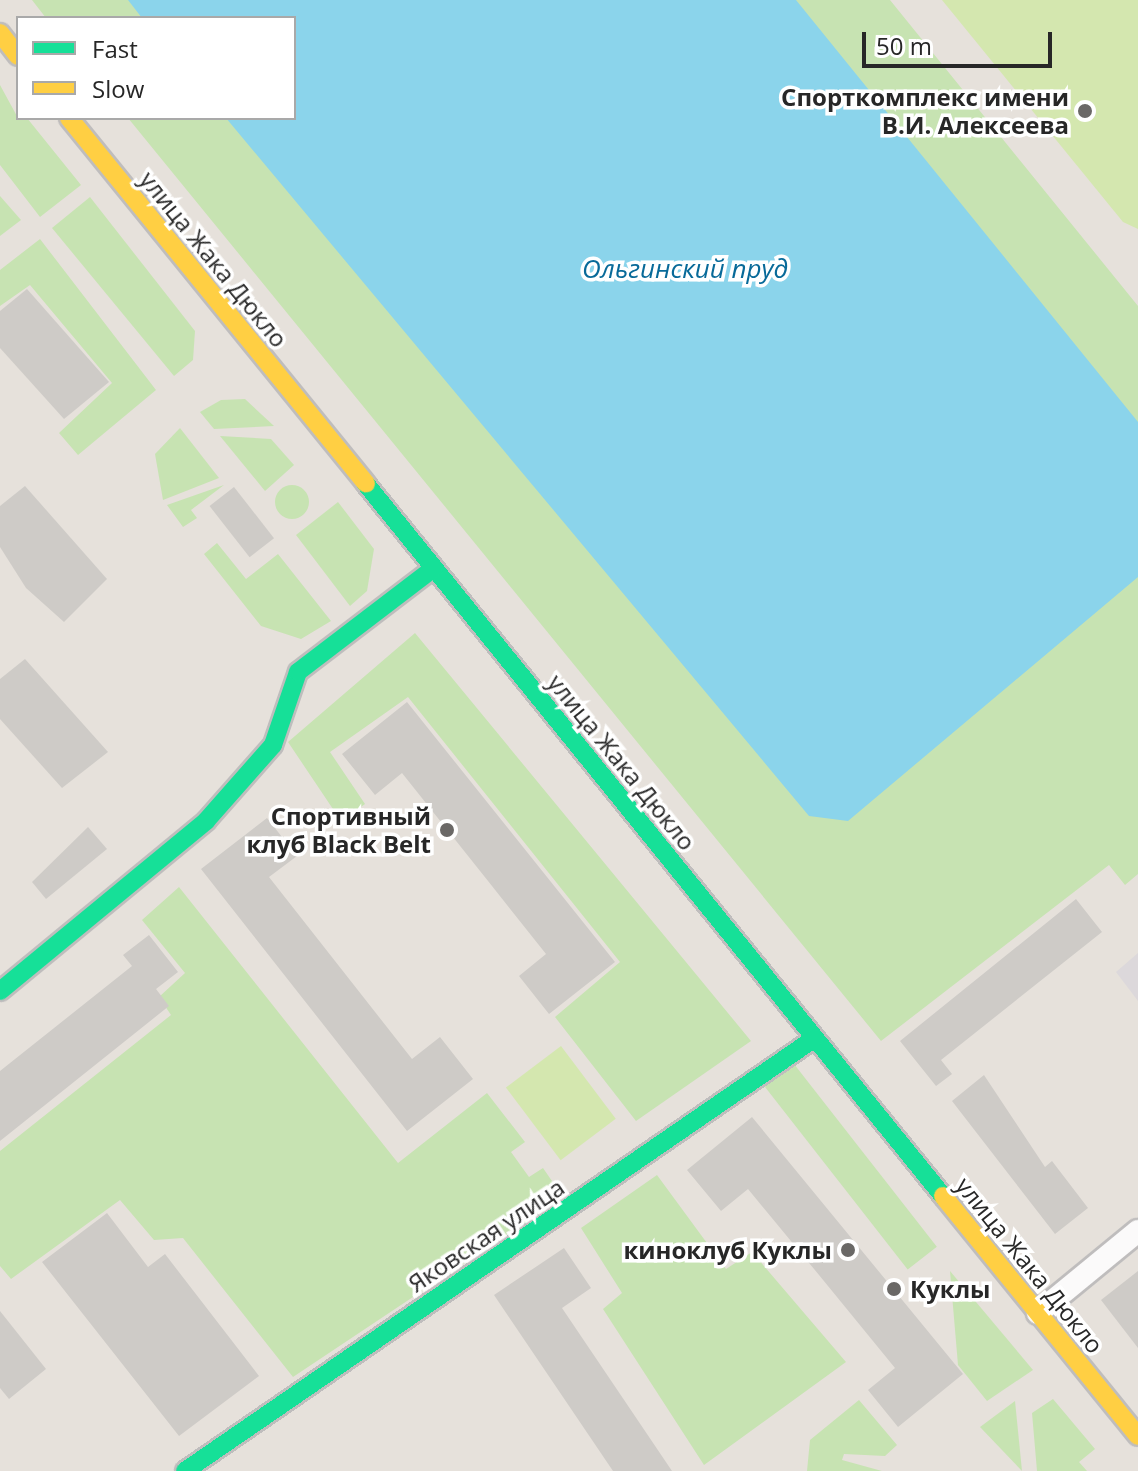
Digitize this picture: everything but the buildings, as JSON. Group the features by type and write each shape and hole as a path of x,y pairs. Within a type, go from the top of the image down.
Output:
{"street":[{"path":"0,33 16,53"},
{"name":"улица Жака Дюкло","path":"71,120 1138,1436"},
{"path":"0,991 206,821 273,745 298,672 434,568"},
{"name":"Яковская улица","path":"185,1471 815,1038"},
{"path":"1038,1313 1138,1231"}],"shaded area":[{"path":"1138,953 1138,1001 1116,972"}],"green space":[{"name":"Ольгинский пруд","path":"32,0 890,0 1138,306 1138,874 1125,885 1109,865 881,1041 130,120 296,120 296,16 44,16"},
{"name":"Спорткомплекс имени В.И. Алексеева","path":"942,0 1138,0 1138,229 1123,222"},
{"path":"0,85 16,120 29,120 81,185 40,217 0,165"},
{"path":"0,196 21,220 0,236"},
{"path":"90,197 195,331 193,360 174,376 52,228"},
{"path":"40,239 156,390 78,455 59,433 112,383 30,285 0,306 0,270"},
{"path":"245,399 274,426 214,429 200,412 221,400"},
{"path":"180,428 219,478 163,500 155,454"},
{"path":"220,436 271,439 294,465 265,491"},
{"path":"224,485 191,510 197,518 183,527 167,505"},
{"path":"292,485 304,490 309,502 304,514 292,519 280,514 275,502 280,490"},
{"path":"338,502 374,549 367,591 350,606 296,535"},
{"path":"217,543 246,579 278,554 331,621 301,639 261,626 204,554"},
{"path":"415,633 751,1041 636,1121 555,1017 620,962 408,697 330,752 365,804 341,821 288,742"},
{"path":"179,887 398,1163 487,1093 525,1142 511,1152 529,1177 543,1168 563,1197 293,1377 183,1238 154,1240 120,1200 11,1279 0,1266 0,1151 171,1015 159,997 185,973 142,920"},
{"path":"561,1046 616,1119 561,1160 506,1088"},
{"path":"794,1064 937,1247 908,1270 765,1087"},
{"path":"657,1175 726,1269 752,1252 846,1362 704,1465 603,1309 622,1293 581,1228"},
{"path":"950,1271 1033,1370 987,1401 958,1365"},
{"path":"1053,1399 1095,1449 1079,1462 1087,1471 1037,1471 1032,1413"},
{"path":"859,1400 897,1445 885,1456 844,1454 842,1460 882,1471 807,1471 810,1440"},
{"path":"1015,1401 1022,1471 980,1427"}],"water":[{"name":"Ольгинский пруд","path":"128,0 796,0 1138,422 1138,577 848,821 809,816 228,120 296,120 296,16 140,16"}],"traffic: fast":[{"path":"366,484 943,1196"},
{"path":"0,991 206,821 273,745 298,672 434,568"},
{"path":"185,1471 815,1038"}],"traffic: slow":[{"path":"0,33 16,53"},
{"path":"71,120 366,484"},
{"path":"943,1196 1138,1436"}],"place":[{"name":"Спорткомплекс имени В.И. Алексеева","path":"1085,111"},
{"name":"Спортивный клуб Black Belt","path":"447,830"},
{"name":"киноклуб Куклы","path":"848,1250"},
{"name":"Куклы","path":"894,1289"}]}
